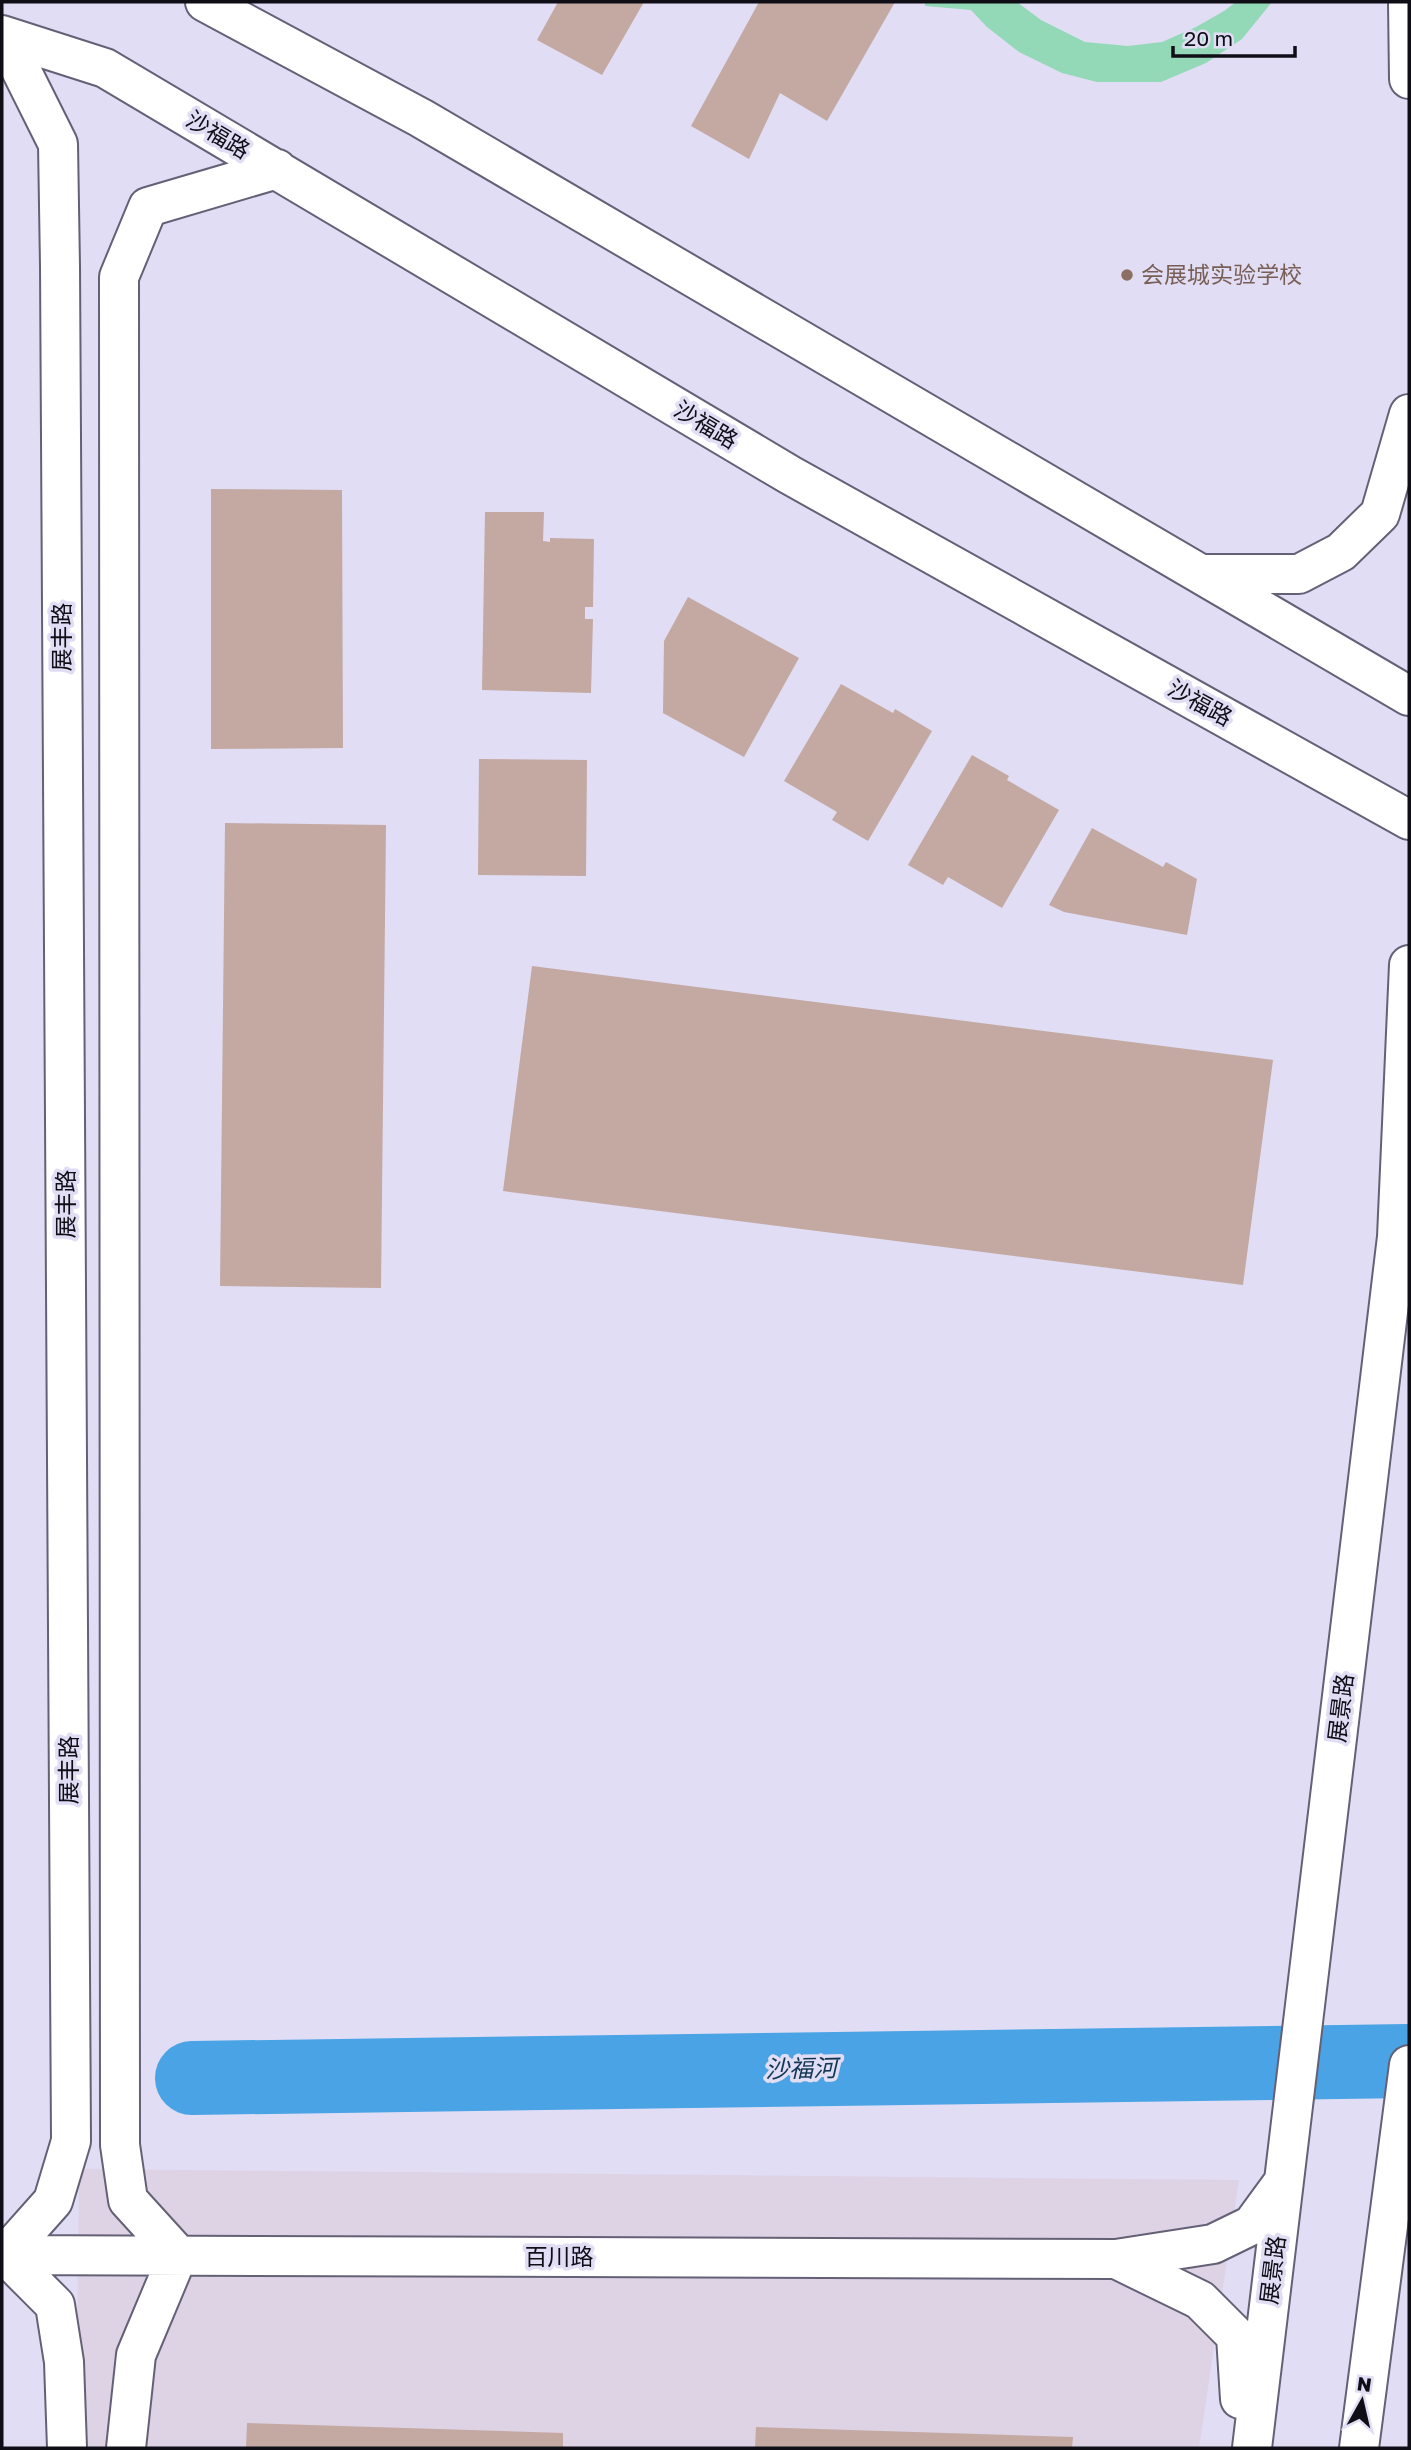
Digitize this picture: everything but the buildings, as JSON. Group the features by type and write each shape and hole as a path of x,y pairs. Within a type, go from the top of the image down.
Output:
{"street":[{"path":"205,2 421,118 1409,696"},
{"path":"1408,2 1409,79"},
{"name":"沙福路","path":"3,36 105,68 790,475 1409,820"},
{"name":"展丰路","path":"3,36 58,144 71,2141 53,2201 3,2255"},
{"path":"126,2444 135,2356 178,2255 128,2200 120,2146 119,277 148,207 277,169"},
{"path":"1200,575 1299,574 1342,552 1380,514 1409,414"},
{"name":"展景路","path":"1252,2448 1397,1237 1409,965"},
{"path":"1359,2448 1409,2065"},
{"name":"百川路","path":"3,2255 1115,2259 1213,2244 1252,2225 1284,2182"},
{"path":"3,2255 55,2305 64,2362 67,2438"},
{"path":"1115,2259 1200,2300 1236,2336 1242,2448"}],"shaded area":[{"path":"79,2169 1239,2180 1199,2448 76,2448"}],"green space":[{"path":"925,2 1017,2 1041,20 1085,42 1128,46 1162,42 1196,27 1236,2 1272,2 1242,39 1206,63 1161,82 1097,82 1062,73 1019,52 987,27 971,10 925,6"}],"waterway":[{"name":"沙福河","path":"192,2078 1409,2061"}],"place":[{"name":"会展城实验学校","path":"1127,275"}]}
